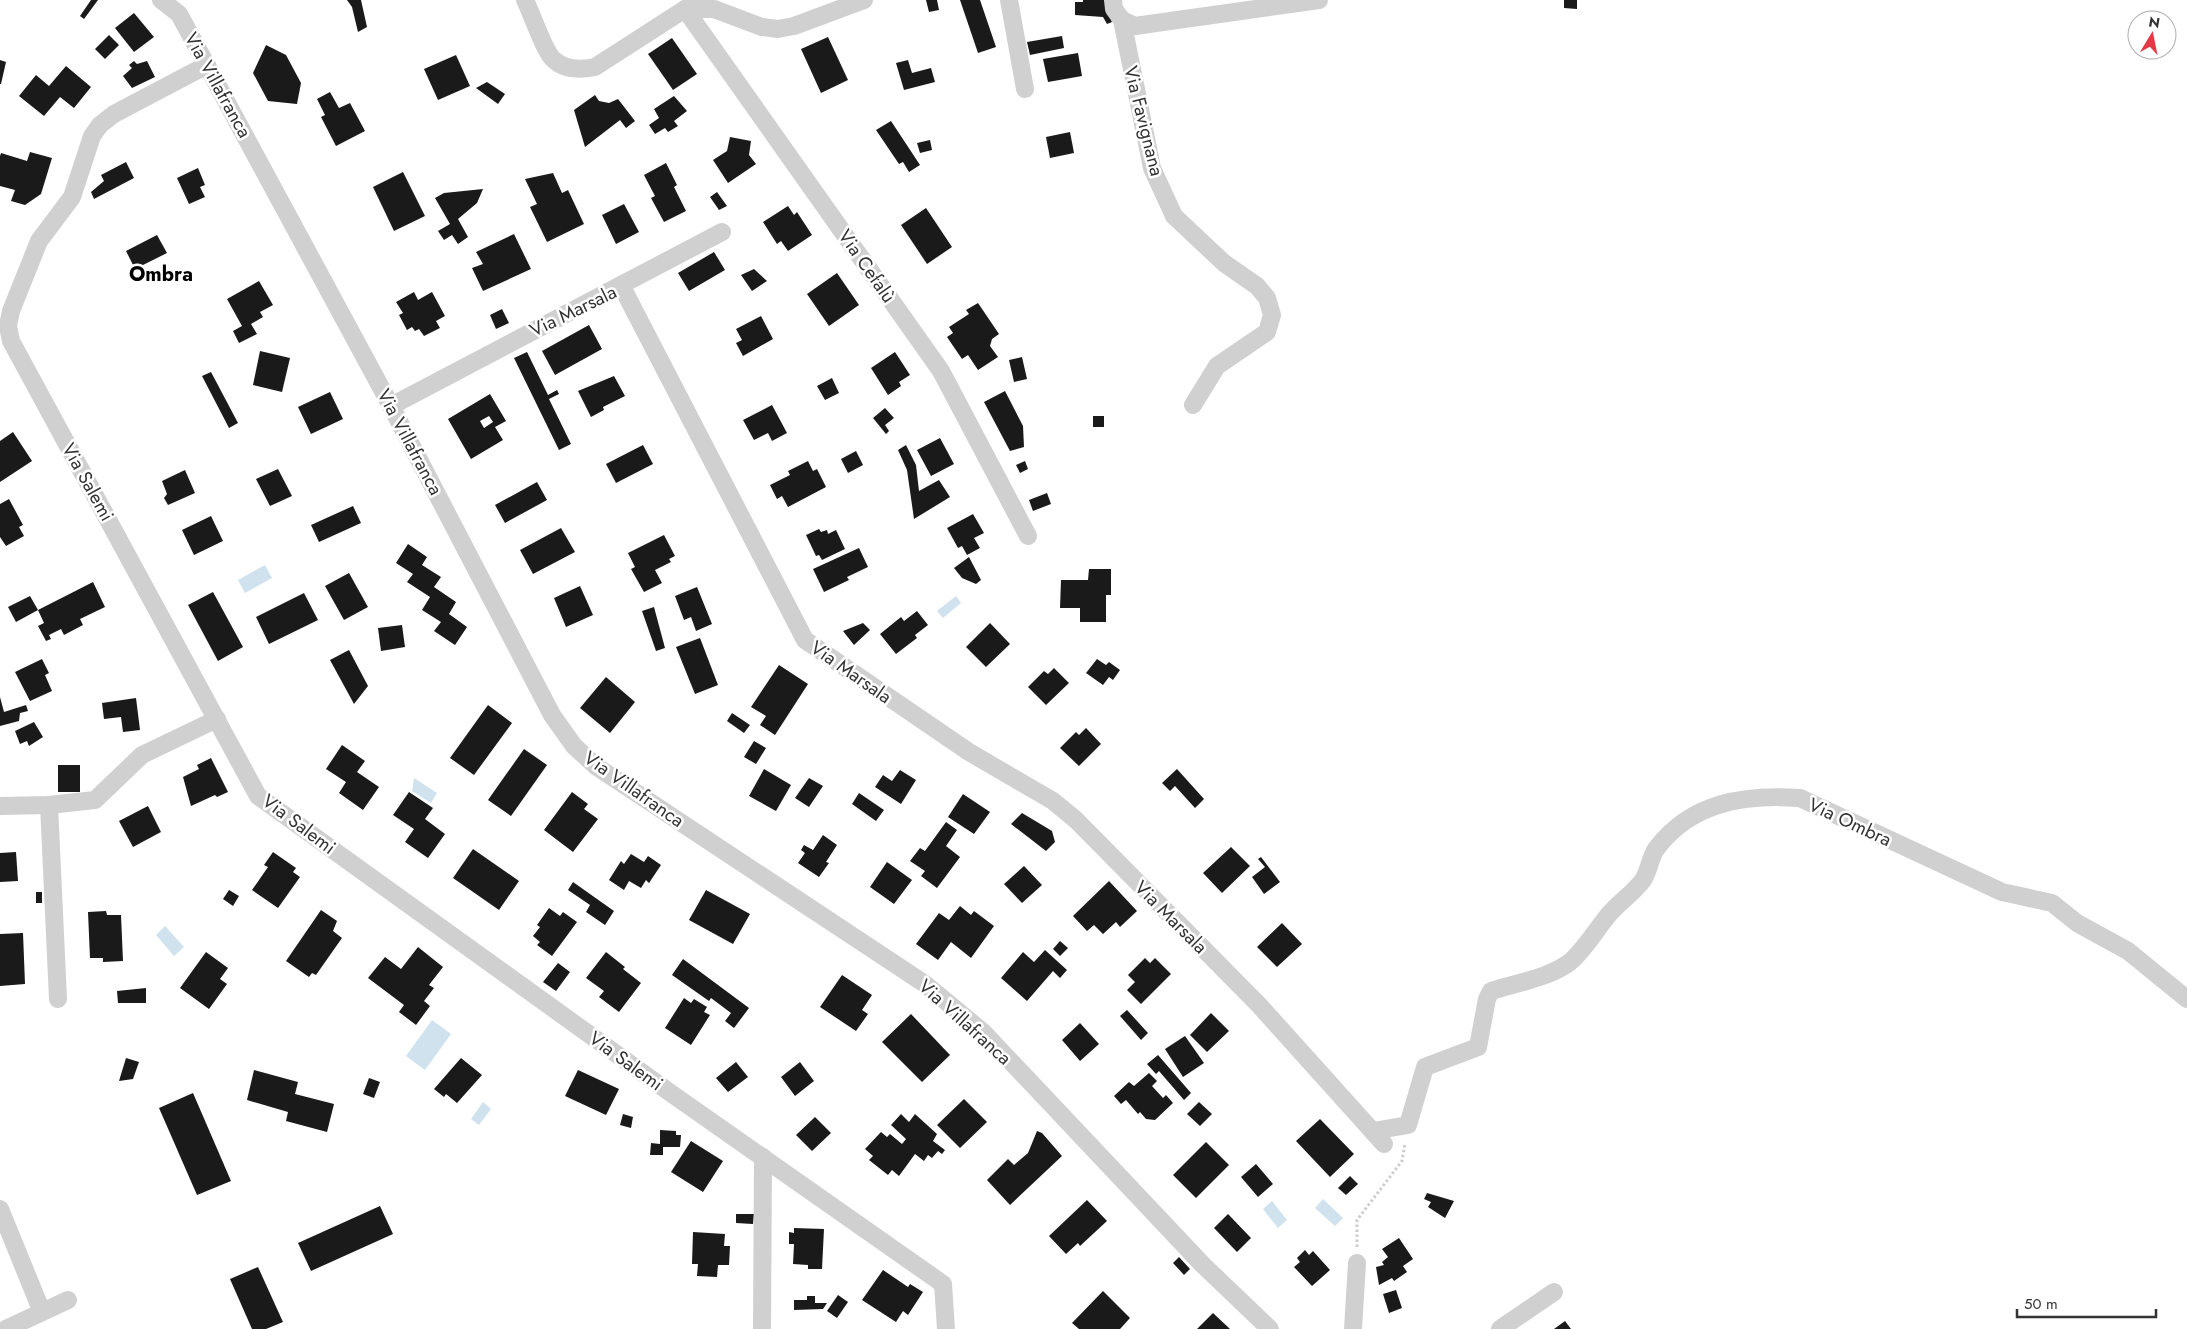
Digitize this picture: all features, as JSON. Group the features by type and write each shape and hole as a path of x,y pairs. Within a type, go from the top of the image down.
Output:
{"street":[{"name":"Via Villafranca","path":"161,0 179,14 391,406 552,715 574,746 597,767 924,984 956,1009 983,1032 1203,1264 1270,1329"},
{"path":"525,0 552,59 572,69 594,67 685,9 714,9 762,27 778,29 794,26 864,0"},
{"path":"1009,0 1025,89"},
{"name":"Via Favignana","path":"1113,0 1114,9 1122,20 1152,168 1174,216 1224,263 1257,286 1267,298 1272,315 1267,332 1217,366 1193,405"},
{"path":"1122,20 1135,26 1319,0"},
{"name":"Via Cefalù","path":"685,9 941,371 1028,536"},
{"name":"Via Salemi","path":"207,65 114,114 100,125 92,136 72,197 39,241 11,310 8,326 12,341 258,796 943,1284 946,1329"},
{"path":"621,284 722,232"},
{"name":"Via Marsala","path":"391,406 621,284 805,640 968,752 1053,801 1076,820 1259,1005 1378,1138 1408,1126"},
{"path":"0,806 49,805 95,800 142,755 217,719"},
{"name":"Via Ombra","path":"1408,1126 1425,1067 1478,1047 1487,999 1491,991 1551,972 1569,963 1585,946 1609,914 1630,896 1644,878 1655,851 1667,836 1688,818 1702,810 1729,801 1777,797 1800,798 2002,892 2052,903 2077,923 2128,952 2187,999"},
{"path":"49,805 58,999"},
{"path":"762,1329 763,1157"},
{"path":"0,1209 42,1312"},
{"path":"1353,1329 1357,1263"},
{"path":"1500,1329 1554,1292"},
{"path":"6,1329 68,1300"}],"path":[{"path":"1357,1263 1357,1220 1402,1161 1408,1126"}],"water":[{"path":"265,565 272,578 245,593 238,580"},
{"path":"956,596 961,603 943,618 937,611"},
{"path":"414,778 437,793 431,803 412,791"},
{"path":"165,926 184,947 174,956 156,935"},
{"path":"432,1020 451,1034 425,1070 406,1056"},
{"path":"483,1102 491,1109 479,1125 471,1119"},
{"path":"1323,1199 1343,1218 1335,1226 1315,1208"},
{"path":"1272,1201 1287,1220 1278,1228 1263,1209"}],"building":[{"path":"91,0 98,0 84,19 80,16"},
{"path":"347,0 361,0 367,27 358,32 352,7"},
{"path":"926,0 937,0 939,10 929,12"},
{"path":"960,0 980,0 996,47 978,53"},
{"path":"1083,0 1106,0 1105,3 1112,22 1107,24 1103,17 1075,15 1075,2 1083,2"},
{"path":"1564,0 1577,0 1577,9 1564,8"},
{"path":"134,13 154,37 134,52 115,28"},
{"path":"109,35 119,45 105,59 95,49"},
{"path":"1062,36 1064,48 1030,55 1027,42"},
{"path":"828,37 848,80 821,93 801,49"},
{"path":"672,38 697,74 673,90 648,54"},
{"path":"266,45 286,55 301,83 297,104 268,101 253,73"},
{"path":"1078,53 1082,76 1048,82 1043,59"},
{"path":"456,55 470,86 438,100 424,69"},
{"path":"0,60 6,62 1,84 0,84"},
{"path":"908,60 912,73 931,68 935,82 904,90 896,63"},
{"path":"134,61 137,64 147,61 155,77 132,88 123,76 132,68 129,65"},
{"path":"66,66 91,87 74,108 60,97 44,116 19,96 36,75 49,86"},
{"path":"487,82 505,94 498,104 476,88"},
{"path":"330,92 339,108 350,103 365,131 336,146 321,117 325,115 317,99"},
{"path":"595,95 599,101 609,103 618,99 635,121 626,128 620,120 585,147 574,110"},
{"path":"674,96 687,111 674,121 678,126 668,132 665,128 655,134 649,125 659,118 654,109"},
{"path":"891,121 920,165 909,172 903,162 899,164 876,130"},
{"path":"1070,132 1074,153 1050,158 1046,137"},
{"path":"730,137 751,141 749,155 756,164 728,183 713,160 727,151"},
{"path":"930,140 932,150 920,153 917,143"},
{"path":"30,152 52,158 41,194 25,205 11,201 15,190 0,186 0,156 1,153 27,161"},
{"path":"126,162 134,178 94,199 91,192 104,181 101,175"},
{"path":"666,163 677,185 674,187 686,211 664,222 651,198 655,196 644,175"},
{"path":"198,168 205,185 200,187 205,197 189,204 177,178"},
{"path":"403,172 425,216 394,231 373,187"},
{"path":"553,173 562,193 568,190 584,224 547,242 530,207 537,204 525,179"},
{"path":"483,189 477,203 458,219 468,237 458,244 452,235 444,240 438,231 450,224 435,198 444,193"},
{"path":"717,192 727,206 719,210 710,197"},
{"path":"624,204 639,232 616,244 602,215"},
{"path":"788,206 794,215 797,212 812,235 788,251 781,241 777,244 763,222"},
{"path":"926,208 952,247 927,264 901,225"},
{"path":"514,234 531,269 483,291 472,268 483,264 476,252"},
{"path":"157,235 167,253 135,269 126,251"},
{"path":"714,252 725,270 689,291 678,273"},
{"path":"754,269 767,281 752,291 741,275"},
{"path":"837,273 859,305 829,326 807,294"},
{"path":"259,281 273,305 260,312 263,317 251,324 257,334 239,343 233,331 242,326 227,299"},
{"path":"414,292 418,300 432,292 445,316 436,321 440,328 424,336 419,329 415,331 412,327 407,330 399,315 403,313 396,302"},
{"path":"978,303 999,334 992,339 990,346 998,357 978,370 968,355 962,359 947,337 953,333 949,327 969,314 966,310"},
{"path":"502,309 509,323 496,329 490,315"},
{"path":"761,316 773,339 743,356 736,343 742,340 736,329"},
{"path":"589,325 602,349 555,375 542,351"},
{"path":"260,351 290,358 282,392 253,385"},
{"path":"527,352 548,395 557,390 559,394 549,399 571,444 559,450 514,358"},
{"path":"895,352 910,375 899,382 901,386 888,395 871,368"},
{"path":"1022,357 1027,379 1014,382 1009,360"},
{"path":"211,372 238,423 229,428 202,376"},
{"path":"614,376 625,396 603,407 604,410 591,417 578,391"},
{"path":"832,378 839,393 825,400 817,386"},
{"path":"1005,391 1023,426 1024,447 1010,451 984,402"},
{"path":"330,392 343,419 311,434 298,407"},
{"path":"490,394 506,421 495,427 503,440 471,459 448,419","holes":["489,416 493,422 484,428 480,421"]},
{"path":"772,405 787,433 772,441 768,433 754,440 743,420"},
{"path":"885,408 894,418 885,425 889,431 886,434 873,418"},
{"path":"1093,416 1104,416 1104,427 1093,427"},
{"path":"13,432 32,461 0,482 0,441"},
{"path":"940,438 954,464 931,476 917,450"},
{"path":"643,445 653,464 616,483 606,464"},
{"path":"906,445 916,465 919,491 939,480 950,497 914,519 907,470 898,450"},
{"path":"856,451 863,465 848,473 841,459"},
{"path":"808,461 813,471 817,469 826,487 788,507 782,496 777,499 770,485 790,475 788,471"},
{"path":"1025,461 1028,469 1020,473 1016,465"},
{"path":"278,469 292,496 270,506 256,479"},
{"path":"185,470 195,493 168,505 164,498 167,494 162,481"},
{"path":"537,482 547,500 505,523 495,505"},
{"path":"1047,493 1051,504 1033,511 1029,500"},
{"path":"9,499 23,525 19,527 24,536 6,546 0,537 0,504"},
{"path":"353,506 361,523 319,542 311,525"},
{"path":"973,514 984,533 974,538 980,548 967,555 962,546 958,548 947,528"},
{"path":"211,516 223,541 194,555 182,530"},
{"path":"561,528 575,552 533,574 520,550"},
{"path":"819,529 821,532 827,530 828,534 836,530 845,549 822,560 819,555 816,556 806,535"},
{"path":"664,535 675,556 669,559 671,562 655,570 662,583 644,592 631,569 635,567 628,553"},
{"path":"408,544 427,557 422,565 441,577 434,587 456,602 449,614 467,627 455,645 434,631 441,622 422,610 430,597 407,582 413,574 396,563"},
{"path":"859,548 868,567 847,577 849,580 824,592 813,569"},
{"path":"969,557 981,580 976,584 962,578 954,568"},
{"path":"1089,569 1111,569 1111,595 1106,595 1106,622 1080,622 1080,608 1060,608 1061,580 1088,580"},
{"path":"349,573 368,607 344,620 325,586"},
{"path":"93,582 105,607 80,619 83,625 64,635 61,629 49,635 51,639 46,641 38,626 44,623 38,610"},
{"path":"580,586 593,615 566,627 554,598"},
{"path":"697,587 712,624 696,631 691,617 684,620 675,596"},
{"path":"213,592 243,647 218,661 188,605"},
{"path":"304,593 318,620 269,644 256,617"},
{"path":"30,596 38,610 16,622 8,607"},
{"path":"654,607 665,648 656,651 642,611"},
{"path":"917,611 928,625 915,635 917,638 896,654 880,634 901,617 904,621"},
{"path":"863,623 870,630 854,645 843,631"},
{"path":"990,623 1010,644 986,667 966,647"},
{"path":"402,625 405,647 381,651 378,628"},
{"path":"700,638 718,685 695,694 676,647"},
{"path":"349,650 368,686 354,704 330,660"},
{"path":"42,659 49,673 45,675 52,691 30,701 15,672"},
{"path":"1097,659 1106,665 1109,662 1120,670 1113,680 1109,677 1103,685 1086,673"},
{"path":"779,665 808,684 775,735 760,725 766,716 751,707"},
{"path":"1054,668 1069,683 1046,705 1028,687 1044,671 1048,674"},
{"path":"606,677 635,702 610,733 580,708"},
{"path":"0,697 4,712 26,705 28,711 20,713 19,721 0,726"},
{"path":"136,698 140,730 123,732 121,717 104,719 102,703"},
{"path":"488,705 512,723 474,775 450,758"},
{"path":"732,713 750,725 744,733 727,721"},
{"path":"34,722 43,737 29,746 27,741 20,744 15,731"},
{"path":"1086,728 1101,744 1079,766 1060,748 1076,732 1079,735"},
{"path":"754,741 766,748 756,764 744,757"},
{"path":"342,745 365,761 357,772 379,787 363,810 339,793 346,782 326,769"},
{"path":"524,749 547,765 511,816 488,800"},
{"path":"211,758 228,792 217,797 215,795 191,806 183,777 199,769 197,765"},
{"path":"58,765 80,765 80,792 58,792"},
{"path":"764,769 791,785 776,811 749,796"},
{"path":"1177,769 1204,799 1195,808 1175,786 1170,791 1162,783"},
{"path":"900,770 916,780 901,804 875,787 883,775 892,781"},
{"path":"809,778 823,786 809,807 795,798"},
{"path":"409,792 433,808 425,819 445,834 428,858 405,842 414,829 393,815"},
{"path":"572,792 588,804 584,809 598,819 573,852 544,830"},
{"path":"859,793 884,810 876,821 852,804"},
{"path":"963,794 990,812 974,834 948,817"},
{"path":"148,806 161,832 133,847 119,821"},
{"path":"1022,813 1052,831 1055,842 1046,851 1011,824"},
{"path":"946,822 957,830 946,846 960,857 937,888 921,876 925,871 910,861 920,848 925,851"},
{"path":"823,835 837,845 826,862 829,863 819,877 798,863 805,853 801,850 804,845 813,850"},
{"path":"1231,847 1250,866 1222,893 1203,873"},
{"path":"473,849 519,881 499,910 453,878"},
{"path":"16,852 18,881 0,882 0,853"},
{"path":"273,852 296,868 293,872 300,877 278,908 252,890 268,867 264,865"},
{"path":"631,854 644,862 648,856 661,865 649,883 646,880 641,888 629,881 624,890 609,880 621,861 624,864"},
{"path":"1261,857 1280,882 1264,894 1252,877 1265,867 1258,859"},
{"path":"887,862 912,880 894,904 870,887"},
{"path":"1024,866 1042,885 1022,903 1004,884"},
{"path":"1109,881 1137,911 1120,927 1116,922 1103,934 1094,925 1087,931 1073,916"},
{"path":"573,882 614,911 605,925 586,912 590,905 568,890"},
{"path":"229,890 239,896 233,906 223,899"},
{"path":"706,890 750,914 733,944 689,920"},
{"path":"36,892 42,892 42,903 36,903"},
{"path":"960,906 971,915 974,911 994,926 971,958 951,942 938,960 916,944 939,913 949,920"},
{"path":"549,908 560,916 563,912 577,922 552,956 537,945 540,942 533,936 540,927 537,925"},
{"path":"321,910 337,921 333,931 342,938 316,975 312,973 309,977 286,961"},
{"path":"106,911 107,915 121,915 123,961 103,962 103,958 90,958 88,912"},
{"path":"1282,923 1302,944 1277,967 1257,947"},
{"path":"23,933 25,984 0,986 0,934"},
{"path":"1060,941 1068,948 1060,956 1053,949"},
{"path":"418,947 443,967 429,985 434,988 424,1001 430,1006 416,1025 399,1012 404,1005 368,978 385,957 401,969"},
{"path":"1045,950 1067,970 1060,978 1053,971 1027,1001 1001,978 1023,952 1034,962"},
{"path":"206,952 228,968 220,979 227,984 209,1009 180,988"},
{"path":"606,952 641,983 619,1012 599,997 604,991 586,978"},
{"path":"1145,958 1150,963 1155,958 1171,974 1141,1004 1127,990 1135,982 1128,975"},
{"path":"683,959 749,1008 734,1028 725,1021 731,1013 711,998 709,1001 672,975"},
{"path":"558,963 570,972 556,991 543,982"},
{"path":"842,975 872,995 862,1010 868,1014 856,1031 820,1007"},
{"path":"146,988 146,1003 118,1003 117,991"},
{"path":"684,998 691,1003 694,999 707,1007 704,1012 710,1015 691,1045 665,1028"},
{"path":"1127,1010 1148,1033 1141,1040 1120,1016"},
{"path":"1211,1013 1229,1031 1207,1052 1190,1035"},
{"path":"911,1014 950,1055 922,1082 882,1042"},
{"path":"1080,1023 1099,1044 1080,1061 1062,1040"},
{"path":"1185,1036 1204,1063 1183,1077 1165,1049"},
{"path":"1158,1055 1191,1093 1184,1100 1159,1071 1156,1074 1147,1064"},
{"path":"126,1058 139,1062 133,1079 119,1081"},
{"path":"461,1058 482,1075 457,1103 446,1094 444,1097 434,1089"},
{"path":"736,1062 748,1077 728,1092 716,1078"},
{"path":"800,1062 814,1081 795,1096 781,1077"},
{"path":"254,1070 298,1082 295,1094 334,1104 327,1132 286,1121 288,1112 247,1100"},
{"path":"578,1070 619,1089 606,1115 565,1096"},
{"path":"1149,1073 1157,1081 1152,1086 1163,1098 1166,1095 1173,1103 1155,1120 1146,1119 1140,1112 1138,1114 1126,1100 1121,1104 1114,1096 1129,1082 1134,1086"},
{"path":"369,1078 380,1082 374,1098 363,1094"},
{"path":"193,1093 231,1181 197,1195 159,1108"},
{"path":"964,1099 987,1122 960,1148 937,1125"},
{"path":"1199,1102 1212,1114 1200,1126 1187,1114"},
{"path":"623,1114 633,1117 631,1128 620,1125"},
{"path":"901,1114 909,1122 915,1114 937,1134 933,1141 945,1150 942,1154 938,1151 932,1158 928,1155 924,1161 915,1154 899,1176 892,1170 888,1175 869,1160 873,1156 865,1149 881,1132 887,1137 890,1134 902,1144 906,1139 891,1125"},
{"path":"815,1117 831,1133 812,1151 796,1135"},
{"path":"1320,1119 1354,1154 1330,1177 1296,1141"},
{"path":"660,1130 676,1131 676,1135 681,1135 680,1147 663,1147 663,1155 650,1155 651,1143 660,1144"},
{"path":"1037,1131 1042,1133 1062,1156 1010,1205 987,1180 1008,1159 1014,1165 1028,1153"},
{"path":"691,1141 723,1161 703,1192 671,1172"},
{"path":"1206,1142 1229,1165 1196,1198 1173,1175"},
{"path":"1256,1164 1273,1184 1258,1197 1241,1177"},
{"path":"1350,1176 1358,1184 1346,1195 1338,1188"},
{"path":"1427,1193 1454,1201 1445,1218 1428,1207 1431,1202 1424,1199"},
{"path":"1087,1200 1107,1221 1080,1246 1078,1243 1066,1254 1049,1236"},
{"path":"380,1206 393,1234 311,1271 298,1243"},
{"path":"736,1214 754,1214 753,1224 736,1223"},
{"path":"1228,1214 1251,1238 1237,1252 1214,1228"},
{"path":"794,1228 824,1229 822,1269 808,1269 808,1265 793,1264 794,1244 789,1244 789,1232 794,1233"},
{"path":"693,1232 725,1234 724,1246 730,1246 729,1265 718,1265 717,1277 697,1276 698,1264 692,1264"},
{"path":"1399,1238 1413,1259 1403,1266 1407,1272 1394,1281 1392,1278 1379,1285 1376,1267 1384,1265 1382,1262 1388,1257 1382,1249"},
{"path":"1305,1250 1309,1255 1313,1251 1330,1270 1312,1286 1294,1267 1300,1262 1297,1258"},
{"path":"1179,1257 1190,1269 1184,1275 1173,1263"},
{"path":"258,1267 283,1322 266,1329 252,1329 230,1279"},
{"path":"883,1270 908,1287 910,1284 923,1292 908,1315 903,1311 896,1322 862,1300"},
{"path":"1396,1290 1402,1308 1389,1313 1383,1294"},
{"path":"1103,1291 1130,1318 1120,1329 1079,1329 1072,1323"},
{"path":"838,1295 848,1302 837,1318 827,1311"},
{"path":"807,1296 815,1296 815,1303 827,1303 823,1309 794,1310 794,1300 807,1300"},
{"path":"1213,1313 1230,1329 1197,1329"},
{"path":"1565,1321 1571,1329 1554,1329"}],"district":[{"name":"Ombra","path":"161,274"}]}
